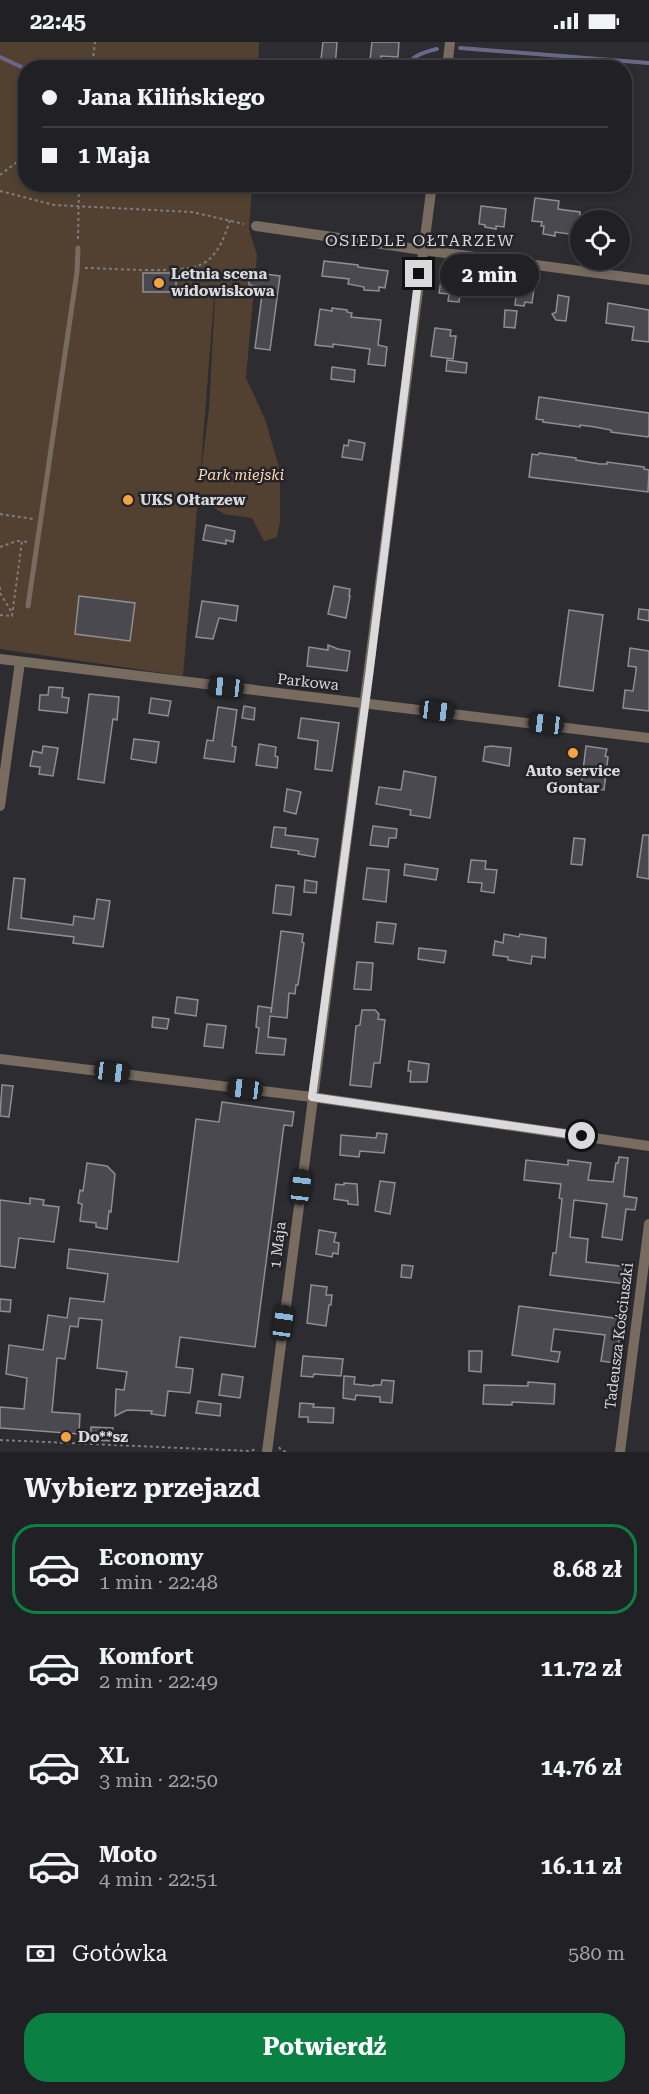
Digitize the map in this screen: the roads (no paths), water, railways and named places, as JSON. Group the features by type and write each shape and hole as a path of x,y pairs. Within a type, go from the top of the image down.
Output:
{"street":[{"path":"448,60 450,42"},
{"name":"1 Maja","path":"267,1452 431,192"},
{"path":"256,226 649,280"},
{"name":"Parkowa","path":"0,659 649,738"},
{"path":"0,806 20,662"},
{"path":"0,1059 312,1097 649,1146"},
{"name":"Tadeusza Kościuszki","path":"620,1452 649,1224"}],"lane":[{"path":"28,606 42,520 78,248"}],"waterway":[{"path":"460,48 611,60"},
{"path":"412,60 423,53 437,49"},
{"path":"0,57 18,65"},
{"path":"632,62 649,63"}],"place":[{"name":"Letnia scena widowiskowa","path":"159,283"},
{"name":"UKS Ołtarzew","path":"128,500"},
{"name":"Auto service Gontar","path":"573,753"},
{"name":"Do**sz","path":"66,1437"}],"district":[{"name":"OSIEDLE OŁTARZEW","path":"420,240"}],"park label":[{"name":"Park miejski","path":"241,475"}]}
